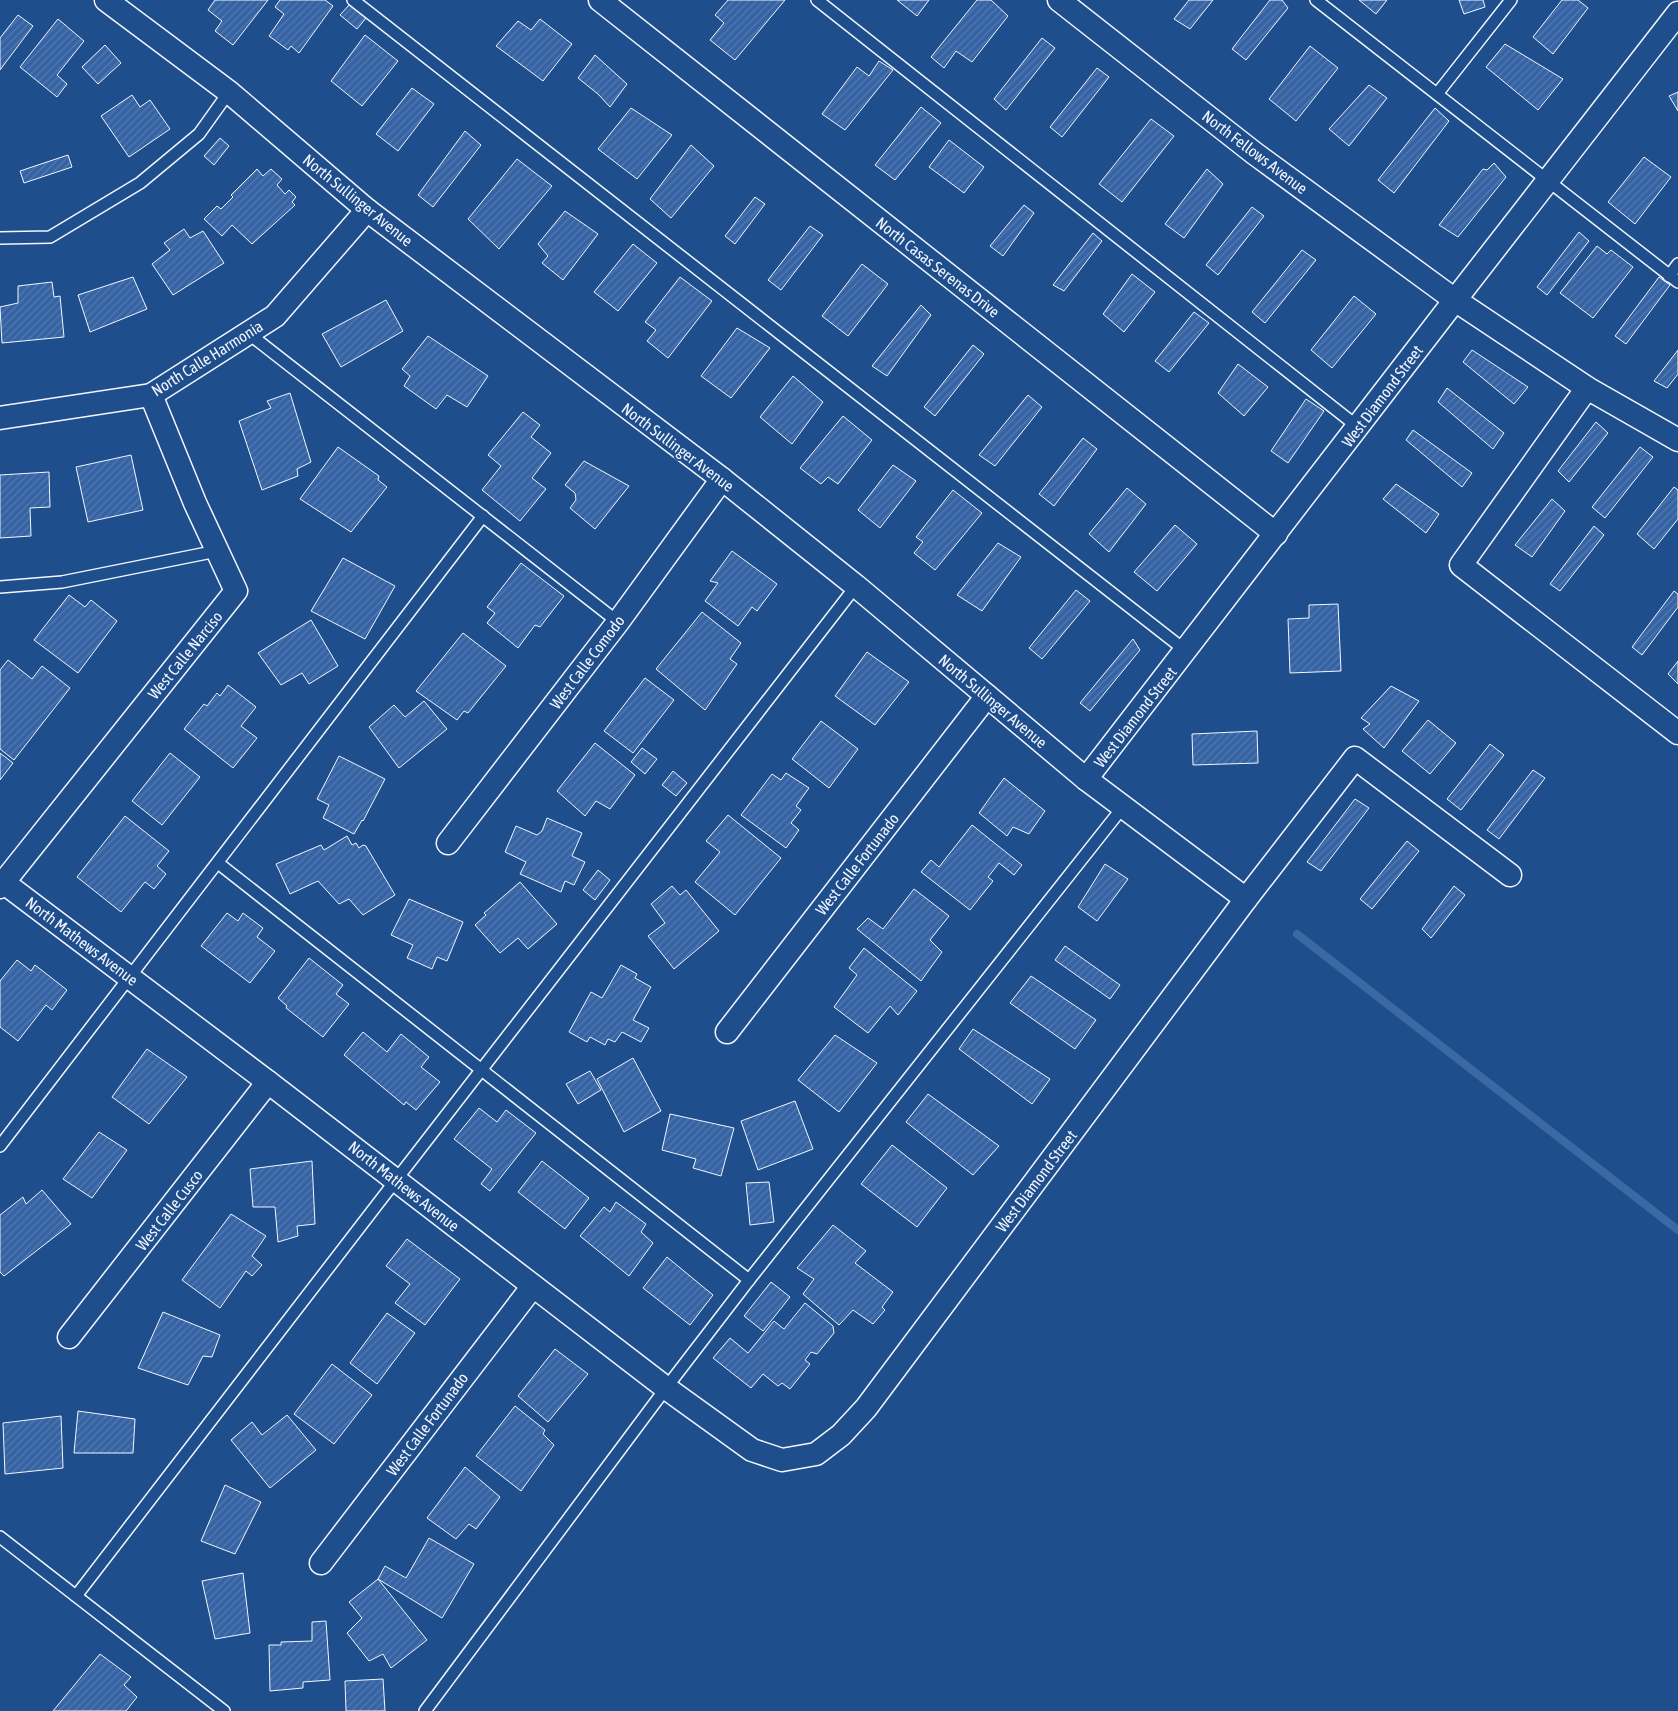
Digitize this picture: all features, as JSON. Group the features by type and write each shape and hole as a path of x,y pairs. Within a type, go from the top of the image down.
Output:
{"street":[{"name":"North Sullinger Avenue","path":"106,0 229,92 367,210 722,479 856,586 1086,779 1246,899"},
{"name":"North Casas Serenas Drive","path":"600,0 1276,534"},
{"name":"North Fellows Avenue","path":"1059,0 1254,152 1455,300 1587,388 1678,440"},
{"name":"West Diamond Street","path":"1086,779 1678,13"},
{"name":"North Calle Harmonia","path":"0,418 151,395 274,316 367,210"},
{"path":"1587,388 1461,565 1678,733"},
{"name":"West Calle Narciso","path":"2,884 236,591 195,503 151,395"},
{"name":"West Calle Comodo","path":"448,842 618,622 722,479"},
{"name":"West Calle Fortunado","path":"727,1032 987,696"},
{"name":"West Diamond Street","path":"816,1454 841,1435 866,1408 1246,899 1355,758 1510,875"},
{"name":"North Mathews Avenue","path":"2,884 268,1082 666,1388 752,1450 782,1460 816,1454"},
{"name":"West Calle Cusco","path":"69,1337 268,1082"},
{"name":"West Calle Fortunado","path":"321,1563 533,1286"}],"lane":[{"path":"353,0 1186,651"},
{"path":"817,0 1358,427"},
{"path":"1316,0 1674,279 1678,264"},
{"path":"1437,94 1511,0"},
{"path":"0,238 50,237 140,183 199,134 229,92"},
{"path":"248,333 618,622"},
{"path":"0,1146 483,516"},
{"path":"0,587 62,582 217,551"},
{"path":"76,1596 856,586"},
{"path":"425,1711 749,1280 1123,807"},
{"path":"218,863 749,1280"},
{"path":"0,1537 224,1711"}],"building":[{"path":"215,0 268,0 233,45 215,31 222,21 208,10"},
{"path":"280,0 325,0 333,6 299,53 291,46 288,50 269,36 284,14 275,7"},
{"path":"728,0 785,0 735,60 710,40 724,23 715,15"},
{"path":"897,0 929,0 917,16"},
{"path":"977,0 991,0 1008,16 972,62 956,51 944,68 931,57"},
{"path":"1189,0 1213,0 1190,29 1174,19"},
{"path":"1270,0 1282,0 1288,8 1246,60 1232,49"},
{"path":"1359,0 1387,0 1376,14"},
{"path":"1459,0 1483,0 1485,7 1464,14"},
{"path":"1562,0 1578,0 1588,8 1553,54 1533,37"},
{"path":"350,4 366,18 357,29 340,15"},
{"path":"18,15 33,26 0,70 0,38"},
{"path":"58,19 84,41 57,75 67,84 57,97 20,67"},
{"path":"540,19 572,44 543,81 496,46 518,21 531,30"},
{"path":"365,35 398,61 362,106 331,81"},
{"path":"1042,38 1055,48 1006,110 994,99"},
{"path":"1505,44 1563,79 1538,110 1486,67"},
{"path":"105,45 121,63 98,84 82,67"},
{"path":"1310,46 1338,68 1296,121 1269,99"},
{"path":"595,55 627,84 610,107 598,94 578,78"},
{"path":"879,61 893,70 845,130 822,114 857,67 869,76"},
{"path":"1097,68 1109,77 1062,137 1050,127"},
{"path":"1369,85 1387,98 1349,146 1329,129"},
{"path":"412,88 434,104 398,151 376,134"},
{"path":"1678,92 1678,111 1669,96"},
{"path":"132,95 140,107 150,100 170,129 129,157 101,116"},
{"path":"921,107 941,123 895,180 875,165"},
{"path":"631,108 672,135 637,179 598,149"},
{"path":"1435,108 1449,121 1394,193 1378,180"},
{"path":"1151,119 1174,136 1122,202 1099,184"},
{"path":"465,131 481,145 433,207 418,195"},
{"path":"220,138 229,146 214,165 204,156"},
{"path":"949,140 984,167 964,193 929,167"},
{"path":"691,145 714,166 671,218 650,199"},
{"path":"68,155 72,167 24,183 20,171"},
{"path":"1644,157 1671,177 1635,224 1608,202"},
{"path":"517,159 552,186 499,249 468,219"},
{"path":"1494,163 1506,177 1458,237 1439,225 1483,169 1487,170"},
{"path":"257,169 263,176 271,169 282,179 277,185 285,194 289,190 296,197 292,202 295,205 252,244 232,225 222,236 204,219 217,206 221,209 233,197 231,195"},
{"path":"1207,169 1223,184 1184,238 1165,224"},
{"path":"755,197 765,204 735,244 725,236"},
{"path":"1024,205 1034,213 1003,256 990,246"},
{"path":"1252,207 1264,216 1218,275 1206,265"},
{"path":"565,211 598,234 563,280 542,263 548,256 538,244"},
{"path":"810,226 823,235 781,290 768,280"},
{"path":"184,229 190,238 203,231 224,263 173,295 152,264 170,250 164,243"},
{"path":"1579,232 1589,241 1547,295 1537,287"},
{"path":"1093,233 1102,241 1064,291 1053,285"},
{"path":"633,244 657,263 618,311 594,292"},
{"path":"1597,246 1607,254 1611,250 1633,267 1593,318 1560,293"},
{"path":"1302,250 1316,260 1265,323 1252,312"},
{"path":"862,264 888,284 848,336 822,316"},
{"path":"1132,274 1155,292 1124,332 1103,314"},
{"path":"133,277 147,309 90,332 78,295"},
{"path":"680,277 712,301 668,358 647,341 656,330 645,322"},
{"path":"1659,277 1670,285 1626,344 1615,336"},
{"path":"52,282 54,297 60,296 64,337 2,343 0,307 18,303 18,286"},
{"path":"1354,296 1376,314 1332,368 1311,350"},
{"path":"386,300 403,331 341,367 322,334"},
{"path":"921,305 931,315 887,376 872,366"},
{"path":"1194,312 1209,323 1169,372 1155,361"},
{"path":"737,328 770,348 731,398 701,376"},
{"path":"428,336 488,376 467,407 447,395 436,409 404,386 410,376 402,369"},
{"path":"973,345 984,354 935,416 924,407"},
{"path":"1472,350 1528,387 1514,404 1463,362"},
{"path":"1678,350 1678,374 1667,388 1654,381"},
{"path":"1238,364 1268,387 1244,416 1218,393"},
{"path":"793,376 823,402 792,444 760,417"},
{"path":"1447,388 1504,433 1493,449 1438,402"},
{"path":"290,393 311,462 297,469 298,476 262,490 239,421 271,408 267,401"},
{"path":"1028,395 1042,407 995,466 979,455"},
{"path":"1306,399 1324,411 1288,463 1271,451"},
{"path":"523,412 540,425 531,437 551,453 532,478 546,489 520,521 482,490 501,466 488,455"},
{"path":"843,416 872,440 838,484 828,477 821,484 800,468"},
{"path":"1596,422 1608,433 1569,482 1558,471"},
{"path":"1413,430 1472,473 1462,487 1406,440"},
{"path":"1083,438 1097,449 1054,506 1039,494"},
{"path":"338,447 379,476 378,480 387,487 351,532 300,499"},
{"path":"1640,447 1653,457 1605,518 1592,507"},
{"path":"131,455 143,510 88,522 76,467"},
{"path":"584,461 629,486 595,529 570,508 576,500 575,493 565,485"},
{"path":"893,465 916,481 880,528 858,510"},
{"path":"49,472 50,507 30,508 31,536 0,538 0,475"},
{"path":"1396,484 1439,514 1426,533 1383,499"},
{"path":"1674,487 1678,490 1678,519 1654,549 1637,534"},
{"path":"1127,488 1146,504 1109,552 1089,534"},
{"path":"953,490 982,513 935,570 914,553 923,542 916,537"},
{"path":"1552,499 1565,511 1532,557 1515,545"},
{"path":"1175,525 1197,544 1157,591 1134,572"},
{"path":"1594,526 1604,535 1560,591 1550,584"},
{"path":"998,543 1021,557 982,611 957,595"},
{"path":"732,551 777,584 757,611 752,607 738,626 705,601 718,583 710,581"},
{"path":"343,558 395,586 365,639 311,611"},
{"path":"521,563 564,596 540,627 535,625 518,648 487,623 495,613 487,607"},
{"path":"1076,590 1090,601 1042,659 1029,648"},
{"path":"1674,591 1678,594 1678,607 1642,655 1632,647"},
{"path":"69,595 85,607 91,600 117,621 78,673 34,640"},
{"path":"1338,604 1341,671 1290,673 1288,619 1309,618 1309,605"},
{"path":"702,612 741,643 730,659 737,664 705,710 656,669"},
{"path":"311,620 338,666 309,684 302,673 281,685 258,653"},
{"path":"463,633 506,666 468,713 464,711 457,720 416,691"},
{"path":"1133,639 1140,650 1090,711 1080,703"},
{"path":"867,652 909,682 875,725 835,696"},
{"path":"8,660 32,679 42,666 70,688 14,760 0,749 0,670"},
{"path":"1678,661 1678,684 1668,674"},
{"path":"645,678 674,700 633,753 604,731"},
{"path":"228,685 256,707 241,726 257,738 233,768 184,729 204,704 207,706 217,693 220,696"},
{"path":"1391,686 1419,701 1384,748 1363,729 1370,724 1361,718"},
{"path":"424,701 447,729 399,768 369,727 394,705 405,717"},
{"path":"1428,720 1456,743 1430,774 1402,751"},
{"path":"821,721 858,749 829,788 792,759"},
{"path":"1257,731 1258,763 1193,765 1192,734"},
{"path":"595,743 635,775 610,809 596,801 585,816 557,791"},
{"path":"1490,744 1504,755 1461,810 1447,799"},
{"path":"642,748 657,759 645,774 631,762"},
{"path":"0,753 13,763 0,780"},
{"path":"170,753 200,777 162,825 132,801"},
{"path":"339,756 385,779 354,834 323,818 329,805 317,799"},
{"path":"1533,770 1545,778 1499,839 1487,830"},
{"path":"673,771 687,783 676,796 662,785"},
{"path":"786,773 809,788 796,806 801,810 791,823 799,830 786,848 741,815 772,774 781,780"},
{"path":"1004,778 1045,811 1029,834 1013,827 1007,836 979,813"},
{"path":"1355,799 1369,808 1321,871 1307,862"},
{"path":"728,815 781,858 735,915 695,882 720,852 706,841"},
{"path":"125,816 169,851 157,866 166,874 154,889 145,882 121,912 77,877"},
{"path":"547,818 582,833 572,856 585,862 574,885 565,881 561,892 520,874 526,862 505,852 516,826 537,835 542,831"},
{"path":"972,825 1022,865 1014,875 999,863 988,877 993,881 970,910 921,872 931,860 939,867"},
{"path":"347,836 352,845 356,843 359,848 363,845 366,846 395,895 363,915 349,899 339,904 318,881 290,894 276,864 321,845 324,850"},
{"path":"1407,841 1419,851 1372,909 1360,899"},
{"path":"1105,864 1128,879 1097,921 1078,907"},
{"path":"598,870 610,880 595,900 583,890"},
{"path":"520,882 557,924 528,949 518,938 500,953 475,925 486,915 484,913"},
{"path":"672,886 680,895 686,890 719,931 674,969 648,936 665,923 651,904"},
{"path":"1454,886 1465,895 1431,938 1422,929"},
{"path":"914,889 949,916 930,940 942,952 921,981 857,929 868,918 883,929"},
{"path":"409,899 463,922 447,961 437,957 432,969 407,958 413,945 391,935"},
{"path":"227,913 238,921 243,913 263,928 257,937 275,951 250,983 201,946"},
{"path":"1065,946 1120,985 1110,999 1055,960"},
{"path":"864,948 917,991 898,1015 890,1006 868,1033 834,1007 857,975 849,968"},
{"path":"309,958 343,985 336,994 349,1004 323,1037 286,1008 287,1006 278,998"},
{"path":"17,960 31,971 35,965 67,990 52,1010 46,1005 18,1041 0,1027 0,981"},
{"path":"621,965 637,974 635,978 651,987 633,1020 649,1028 641,1042 622,1032 615,1042 608,1039 605,1045 590,1037 587,1042 569,1032 591,992 602,998"},
{"path":"1031,976 1096,1020 1075,1049 1010,1003"},
{"path":"973,1029 1050,1079 1032,1104 959,1049"},
{"path":"363,1032 387,1052 401,1034 429,1057 421,1067 440,1082 416,1110 406,1102 404,1105 344,1055"},
{"path":"835,1035 877,1063 839,1112 798,1080"},
{"path":"147,1049 187,1077 149,1124 112,1097"},
{"path":"633,1058 661,1111 624,1132 597,1079"},
{"path":"590,1071 601,1090 578,1104 566,1084"},
{"path":"928,1094 999,1146 973,1175 906,1122"},
{"path":"795,1101 813,1149 758,1170 741,1121"},
{"path":"479,1108 497,1122 506,1110 536,1133 490,1191 481,1184 492,1169 454,1139"},
{"path":"670,1114 734,1128 721,1176 693,1168 696,1159 662,1150"},
{"path":"99,1132 127,1150 92,1198 63,1179"},
{"path":"892,1145 947,1188 917,1227 861,1184"},
{"path":"312,1161 315,1224 297,1226 298,1236 278,1242 275,1207 253,1207 250,1169"},
{"path":"542,1161 589,1198 565,1229 518,1192"},
{"path":"769,1182 774,1222 750,1225 746,1183"},
{"path":"42,1190 71,1224 4,1276 0,1272 0,1215 23,1197 26,1204"},
{"path":"616,1202 646,1224 641,1232 653,1243 629,1276 580,1236 604,1207 610,1212"},
{"path":"231,1214 266,1236 252,1256 262,1265 252,1276 246,1271 220,1308 182,1280"},
{"path":"833,1225 866,1251 855,1263 893,1292 882,1307 885,1310 873,1324 853,1310 839,1325 803,1294 814,1279 797,1268"},
{"path":"407,1239 460,1279 425,1325 395,1303 410,1284 386,1266"},
{"path":"667,1257 713,1295 690,1325 643,1288"},
{"path":"771,1282 790,1297 763,1331 744,1316"},
{"path":"805,1303 833,1326 834,1333 817,1354 811,1352 805,1360 810,1364 790,1389 782,1383 778,1386 763,1374 751,1388 713,1358 730,1338 748,1353 774,1321 784,1329"},
{"path":"163,1312 220,1335 212,1357 203,1356 188,1385 138,1368"},
{"path":"387,1313 415,1333 377,1384 350,1363"},
{"path":"555,1349 588,1374 548,1422 518,1396"},
{"path":"332,1364 372,1395 334,1444 294,1414"},
{"path":"515,1406 545,1430 543,1434 554,1445 521,1491 476,1456"},
{"path":"78,1411 135,1419 133,1453 74,1453"},
{"path":"287,1415 316,1450 270,1488 231,1440 252,1422 262,1435"},
{"path":"61,1416 63,1468 5,1474 3,1423"},
{"path":"465,1467 500,1497 476,1529 469,1524 456,1539 427,1518"},
{"path":"225,1485 261,1502 235,1554 201,1541"},
{"path":"429,1538 474,1564 442,1618 378,1579 385,1566 406,1578"},
{"path":"243,1573 250,1633 215,1639 202,1581"},
{"path":"378,1579 427,1640 391,1668 383,1654 369,1661 347,1633 362,1618 349,1602"},
{"path":"326,1621 330,1680 303,1682 303,1688 270,1691 269,1645 281,1645 281,1642 312,1641 312,1622"},
{"path":"100,1654 131,1677 124,1685 137,1697 126,1711 53,1711"},
{"path":"383,1679 385,1711 346,1711 345,1681"}],"waterway":[{"path":"1297,934 1678,1230"}]}
